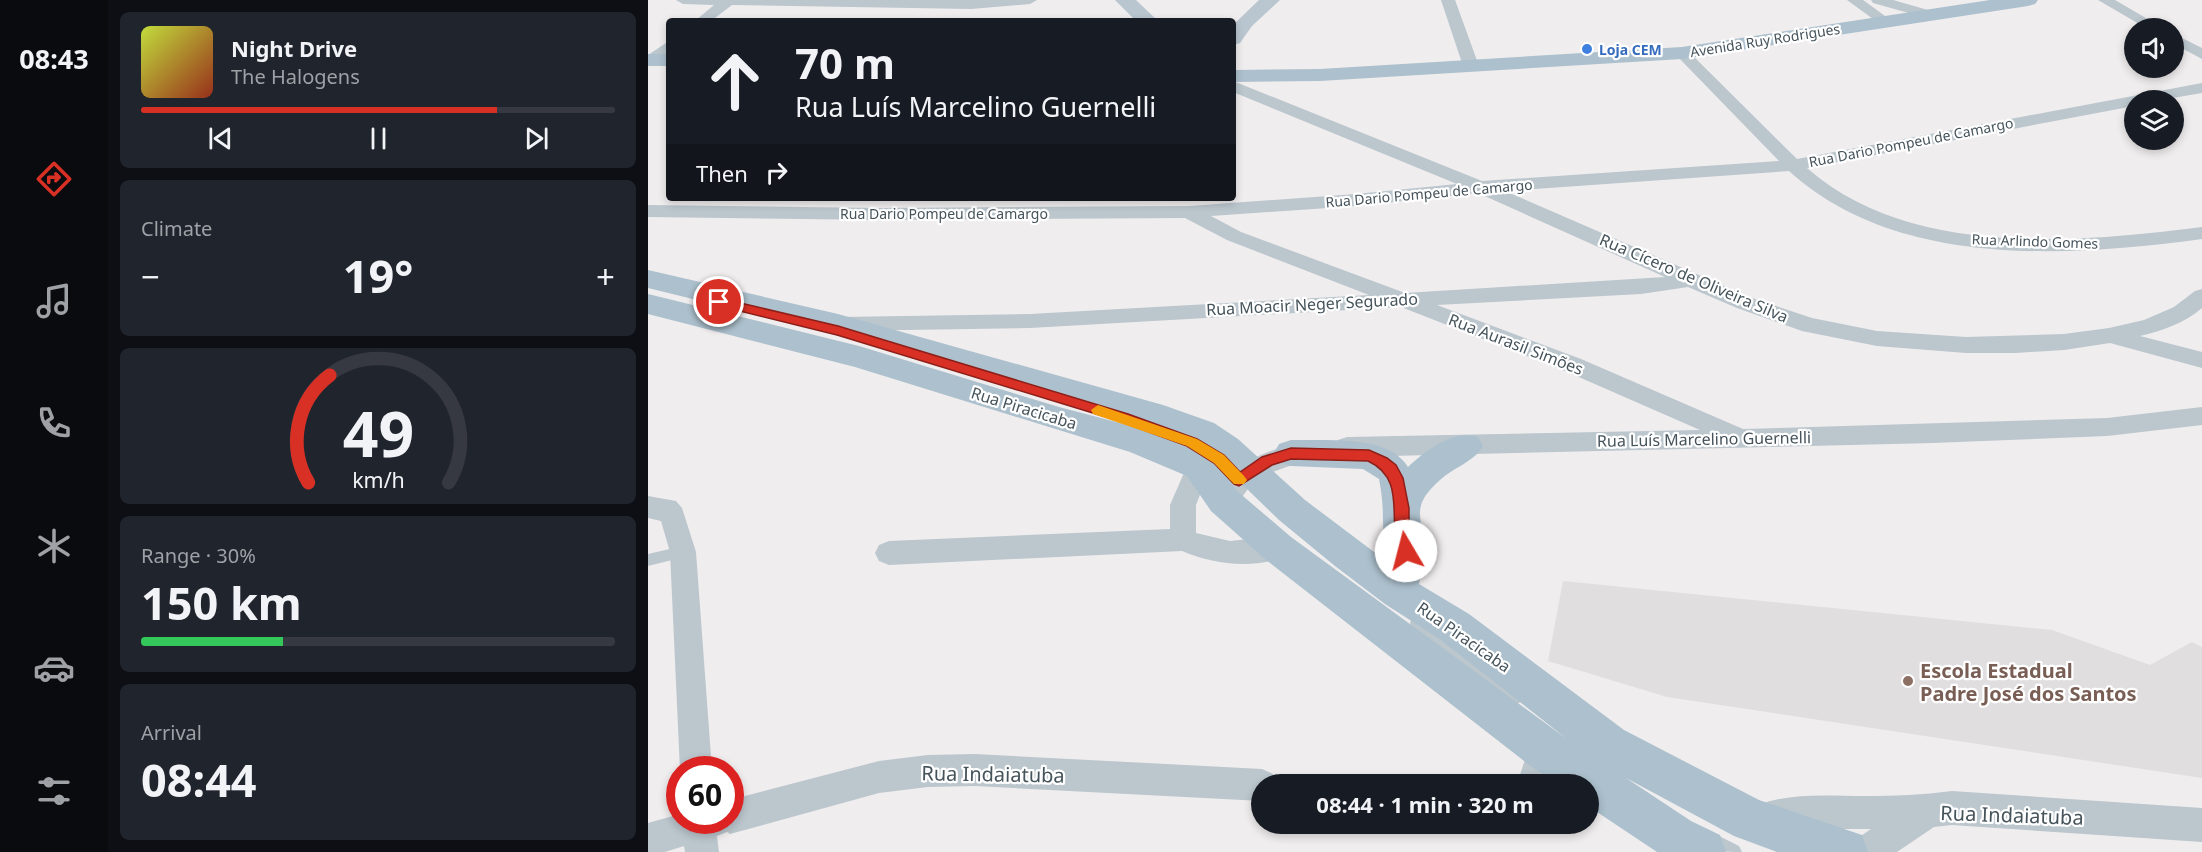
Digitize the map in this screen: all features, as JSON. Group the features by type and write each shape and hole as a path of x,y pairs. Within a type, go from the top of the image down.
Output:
{"main road":[{"path":"1239,25 1270,0"},
{"name":"Avenida Ruy Rodrigues","path":"1236,76 1320,75 1682,53 2028,0"},
{"path":"1116,4 1142,18"},
{"path":"653,64 666,75"},
{"name":"Avenida Ruy Rodrigues","path":"1236,85 1266,92 1320,75"},
{"name":"Rua Piracicaba","path":"648,279 838,324 1163,417 1202,432 1226,448 1238,487 1276,530 1552,753 1644,808 1675,837 1700,841"},
{"name":"Rua Piracicaba","path":"648,304 859,357 1138,441 1199,466 1302,518 1398,607 1455,627 1609,745 1741,836 1845,852"},
{"path":"1402,508 1418,478 1426,470 1466,446"},
{"path":"1291,453 1357,454 1369,456 1391,469 1396,478 1402,508 1401,523 1406,551 1398,607"}],"street":[{"path":"683,0 969,3 1030,0"},
{"path":"1448,0 1471,66"},
{"path":"1854,0 1885,21"},
{"path":"1878,0 1930,15"},
{"path":"2104,0 2137,18"},
{"path":"706,18 728,1"},
{"path":"2184,44 2202,54"},
{"path":"653,64 666,49"},
{"name":"Rua Arlindo Gomes","path":"1682,53 1792,165 1822,189 1860,211 1926,233 2017,243 2127,242 2202,233"},
{"name":"Rua Dario Pompeu de Camargo","path":"656,211 881,214 1189,212 1356,200 1482,187 1698,173 1792,165 2202,88"},
{"name":"Rua Cícero de Oliveira Silva","path":"1266,92 1691,280 1797,321 1841,333 1947,345 2049,343 2112,337 2160,323 2184,312 2202,296"},
{"path":"648,191 656,211"},
{"path":"817,212 843,201"},
{"path":"870,201 872,207 881,214"},
{"name":"Rua Aurasil Simões","path":"1189,212 1234,236 1573,365 1741,438"},
{"name":"Rua Moacir Neger Segurado","path":"838,324 1030,321 1641,287 1691,280"},
{"path":"912,345 932,323"},
{"path":"2160,323 2165,335 2192,357"},
{"path":"2112,337 2192,357"},
{"name":"Rua Luís Marcelino Guernelli","path":"1238,487 1267,461 1291,453 1338,447 1933,434 2107,427 2202,416"},
{"path":"1183,540 1183,506 1199,466"},
{"path":"661,512 683,552 695,756"},
{"path":"889,553 1183,540 1209,551 1223,553 1276,530"},
{"name":"Rua Indaiatuba","path":"744,817 879,777 928,771 975,770 1251,784"},
{"path":"1599,807 1644,808"},
{"name":"Rua Indaiatuba","path":"1741,836 1781,815 1925,813 1952,808 2202,825"},
{"path":"1867,852 1925,813"},
{"name":"Rua Indaiatuba","path":"648,840 677,834"}],"lane":[{"path":"648,286 838,331 1123,418 1192,442 1219,459 1238,487"},
{"path":"648,295 830,341 1134,431 1198,456 1238,487"},
{"path":"1276,530 1398,607 1532,708"},
{"path":"648,560 683,552"},
{"path":"1398,607 1515,710"},
{"path":"1552,753 1621,767"},
{"path":"1700,841 1741,836"}],"shaded area":[{"name":"Escola Estadual Padre José dos Santos","path":"1563,581 2052,630 2150,665 2192,642 2202,647 2202,778 1667,697 1548,661"}],"slow traffic":[{"path":"1098,410 1192,442 1219,459 1239,480"}],"place":[{"name":"Loja CEM","path":"1587,49"},
{"name":"Escola Estadual Padre José dos Santos","path":"1908,681"}],"route":[{"path":"719,302 838,331 1123,418 1192,442 1219,459 1239,480 1267,461 1291,453 1369,456 1391,469 1396,478 1402,508 1401,523 1406,551"}]}
